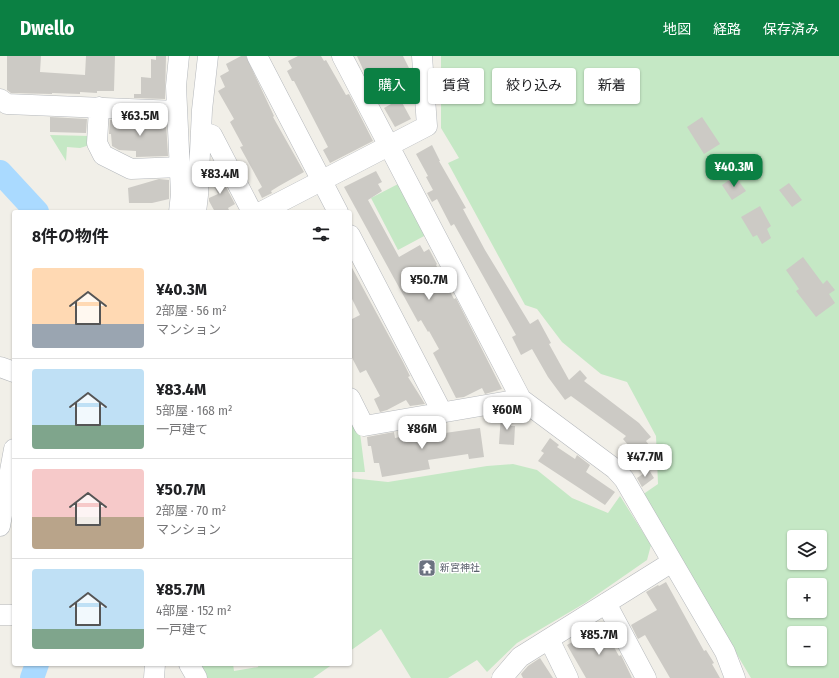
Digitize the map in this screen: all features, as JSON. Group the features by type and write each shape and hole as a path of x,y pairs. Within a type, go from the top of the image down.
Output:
{"street":[{"path":"179,56 176,86 181,194 179,210"},
{"path":"196,210 202,110 208,56"},
{"path":"257,56 337,210"},
{"path":"342,56 520,399 615,469 624,479 725,652 735,678"},
{"path":"265,210 427,126 422,56"},
{"path":"0,99 7,104 177,110"},
{"path":"99,107 97,143 103,155 131,169 180,167"},
{"path":"201,131 212,135 251,210"},
{"path":"352,238 442,412"},
{"path":"0,367 12,371"},
{"path":"352,402 364,426 520,399"},
{"path":"0,526 12,460"},
{"path":"502,678 520,657 672,562"},
{"path":"606,603 646,678"},
{"path":"0,615 12,615"},
{"path":"549,638 568,678"},
{"path":"154,678 155,666"},
{"path":"190,666 197,678"}],"green space":[{"path":"441,56 839,56 839,678 751,678 642,495 658,484 656,436 627,382 601,374 562,342 537,309 525,305 448,163 459,158 441,128 441,104 484,104 484,68 441,68"},
{"path":"50,135 90,136 90,145 80,148 67,147 66,161"},
{"path":"400,183 426,235 398,250 371,198"},
{"path":"352,419 360,433 365,472 352,472"},
{"path":"513,464 537,470 572,498 608,513 620,496 651,545 647,560 585,603 517,643 487,672 477,660 448,678 411,678 381,629 352,650 352,478 388,482 487,466"},
{"path":"199,666 233,666 234,671 258,666 330,666 313,678 204,678"}],"building":[{"path":"7,56 41,56 40,72 85,75 86,56 115,56 114,91 97,91 97,93 80,92 80,94 11,93 7,90"},
{"path":"156,56 166,56 165,99 134,98 134,94 141,94 141,77 151,78 151,59 156,60"},
{"path":"241,56 246,56 274,116 273,117 304,172 279,186 271,191 272,193 262,198 258,190 262,187 240,147 243,146 230,122 234,119 218,91 225,87 220,76 229,71 226,64"},
{"path":"298,56 321,56 324,61 326,60 346,95 349,94 373,141 330,163 323,150 328,147 294,81 292,81 287,71 292,68 288,61"},
{"path":"357,56 403,56 409,68 364,68 364,71"},
{"path":"391,104 403,104 411,119 395,127 384,108"},
{"path":"50,117 87,119 86,133 50,132"},
{"path":"702,117 720,144 704,154 687,127"},
{"path":"110,120 166,122 168,156 136,157 136,151 119,150 112,146 111,134 109,134"},
{"path":"432,145 439,161 466,208 463,209 485,250 530,324 538,319 551,343 549,344 569,380 580,370 587,378 584,381 639,423 651,437 646,441 652,449 648,453 651,456 639,467 625,450 629,446 623,439 626,436 571,396 565,400 548,377 532,349 521,355 512,337 516,335 454,224 451,226 437,199 432,202 427,193 433,190 426,177 428,176 416,154"},
{"path":"217,170 235,204 228,208 229,210 214,210 209,201 209,198 218,194 210,178 211,173"},
{"path":"376,171 382,182 378,184 382,191 368,200 399,257 420,245 424,252 429,249 454,299 456,298 502,389 485,394 482,388 464,397 456,398 433,353 439,349 421,320 418,322 344,187"},
{"path":"735,176 746,191 732,200 722,185"},
{"path":"159,179 169,180 169,199 152,203 129,203 128,188"},
{"path":"789,183 802,200 792,207 779,190"},
{"path":"760,206 771,226 767,229 771,238 762,244 757,235 753,237 741,217"},
{"path":"803,257 823,284 827,280 835,290 829,294 835,303 816,317 796,291 799,289 786,270"},
{"path":"352,268 403,362 410,376 408,377 425,404 410,406 406,400 380,412 374,399 380,396 366,370 360,373 352,358 352,319 360,315 352,299"},
{"path":"509,413 511,426 515,426 514,445 499,444 501,414"},
{"path":"480,428 484,457 469,459 468,454 428,460 430,469 382,477 379,463 374,463 371,446 368,446 367,437 394,432 395,438 424,432 424,436"},
{"path":"550,438 559,445 557,447 575,459 577,455 590,465 586,472 615,492 605,505 538,461 544,453 541,451"},
{"path":"649,470 654,478 642,487 637,478"},
{"path":"666,582 704,651 706,650 714,663 712,664 720,678 670,678 645,635 638,639 631,625 657,610 646,592"},
{"path":"604,623 608,632 606,633 619,656 621,655 632,678 586,678 567,645"},
{"path":"540,658 553,678 523,678 521,674 528,666"}],"waterway":[{"path":"0,172 35,210"},
{"path":"32,678 36,666"}],"place":[{"name":"新宮神社","path":"427,568"}]}
